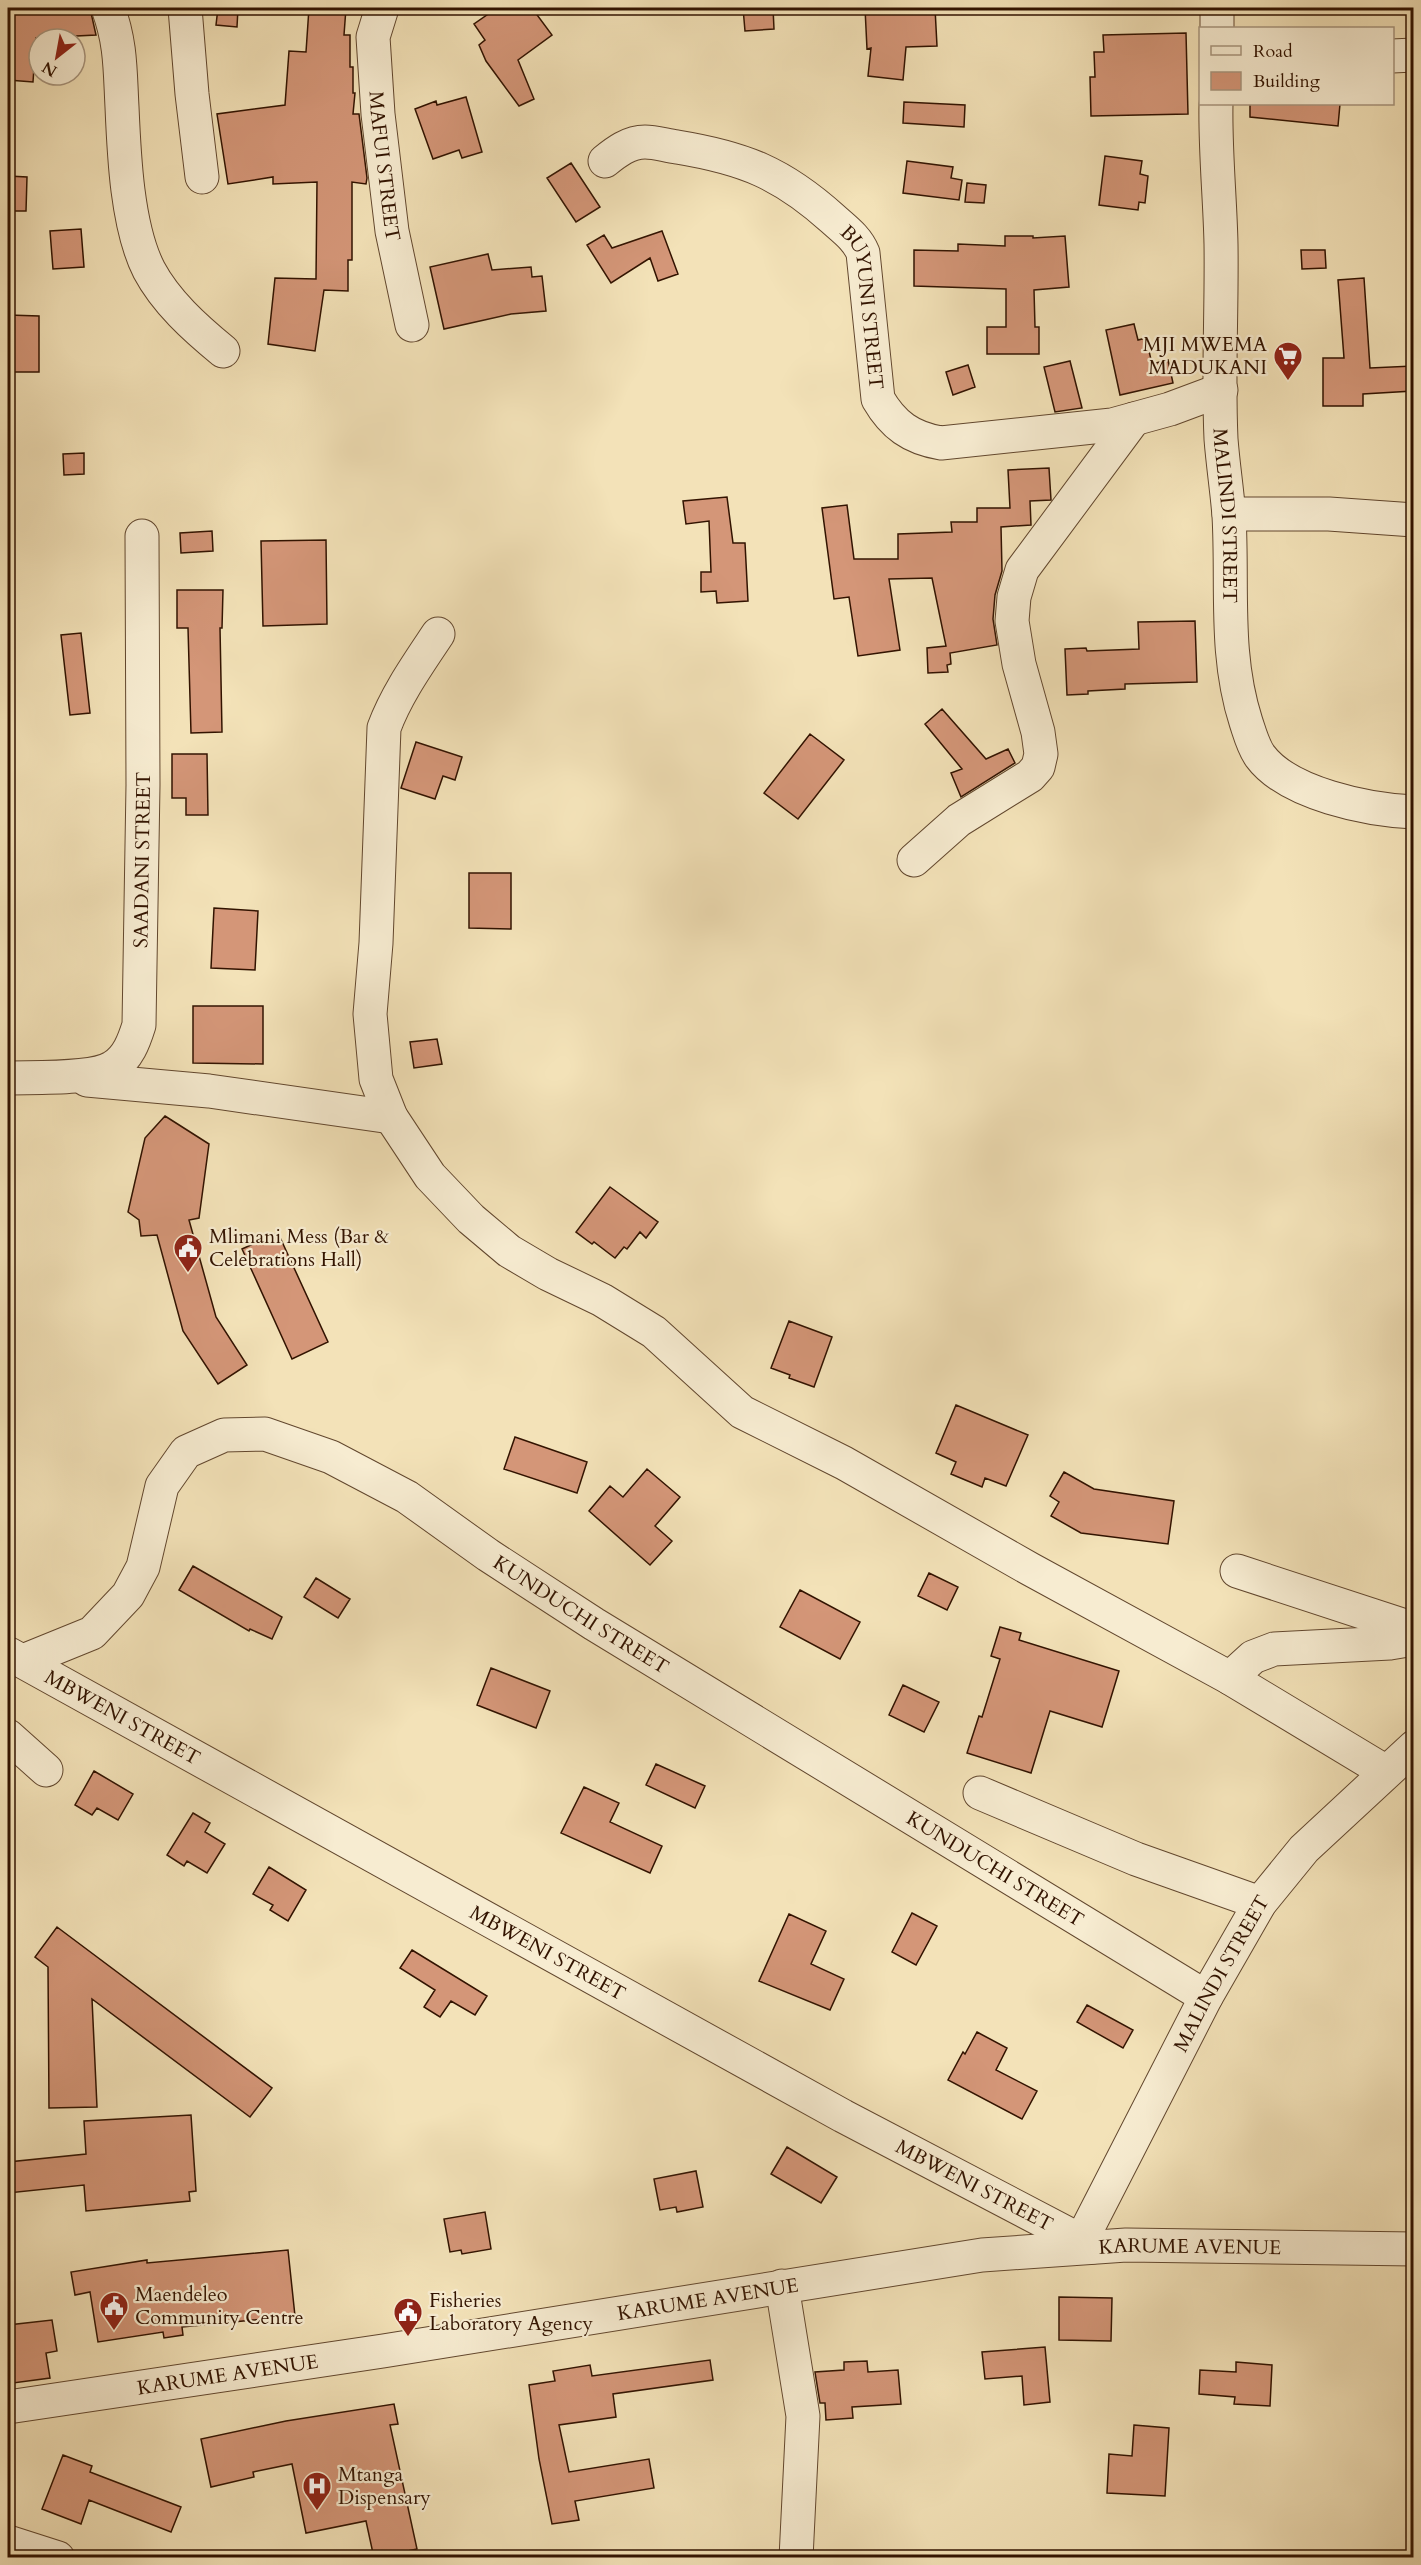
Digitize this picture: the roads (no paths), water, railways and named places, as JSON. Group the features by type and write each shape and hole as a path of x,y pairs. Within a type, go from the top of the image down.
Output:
{"street":[{"path":"108,8 120,46 125,159 135,233 149,269 169,298 191,325 223,351"},
{"path":"185,8 202,177"},
{"name":"MAFUI STREET","path":"382,8 374,37 378,114 392,231 412,325"},
{"path":"1217,8 1217,27"},
{"path":"1394,56 1413,55"},
{"name":"MALINDI STREET","path":"1216,105 1215,147 1221,243 1221,440 1229,514 1232,658 1235,686 1256,749 1272,769 1305,788 1364,807 1413,812"},
{"name":"BUYUNI STREET","path":"605,161 629,145 645,142 735,159 770,172 802,192 827,213 859,242 863,253 878,399 894,422 913,436 941,443 1112,424 1170,409 1221,390"},
{"path":"914,860 959,820 1030,776 1038,767 1041,754 1038,732 1019,664 1012,621 1014,597 1022,570 1134,419"},
{"path":"1229,514 1329,514 1413,520"},
{"name":"SAADANI STREET","path":"8,1078 53,1077 111,1069 129,1051 139,1025 143,785 142,536"},
{"path":"438,634 390,712 384,728 376,943 370,1014 376,1079 392,1117 430,1176 471,1219 509,1251 548,1274 602,1300 654,1332 742,1413 844,1463 1030,1569 1230,1678 1386,1772"},
{"path":"53,1077 209,1091 392,1117"},
{"name":"KUNDUCHI STREET","path":"15,1657 92,1633 128,1595 143,1567 162,1486 186,1452 224,1435 265,1434 331,1457 408,1497 488,1555 603,1630 1206,1997"},
{"path":"1237,1571 1413,1629"},
{"path":"1230,1678 1253,1658 1274,1649 1390,1643 1413,1639"},
{"name":"MBWENI STREET","path":"15,1657 843,2116 1087,2244"},
{"path":"8,1736 46,1770"},
{"name":"MALINDI STREET","path":"1087,2244 1206,1997 1260,1904 1304,1849 1413,1747"},
{"path":"980,1793 1136,1859 1260,1904"},
{"name":"KARUME AVENUE","path":"8,2408 383,2351 982,2255 1087,2244 1413,2250"},
{"path":"782,2286 803,2416 796,2558"},
{"path":"8,2542 58,2558"}],"place":[{"name":"MJI MWEMA MADUKANI","path":"1288,382"},
{"name":"Mlimani Mess (Bar & Celebrations Hall)","path":"188,1274"},
{"name":"Maendeleo Community Centre","path":"114,2332"},
{"name":"Fisheries Laboratory Agency","path":"408,2338"},
{"name":"Mtanga Dispensary","path":"317,2512"}]}
